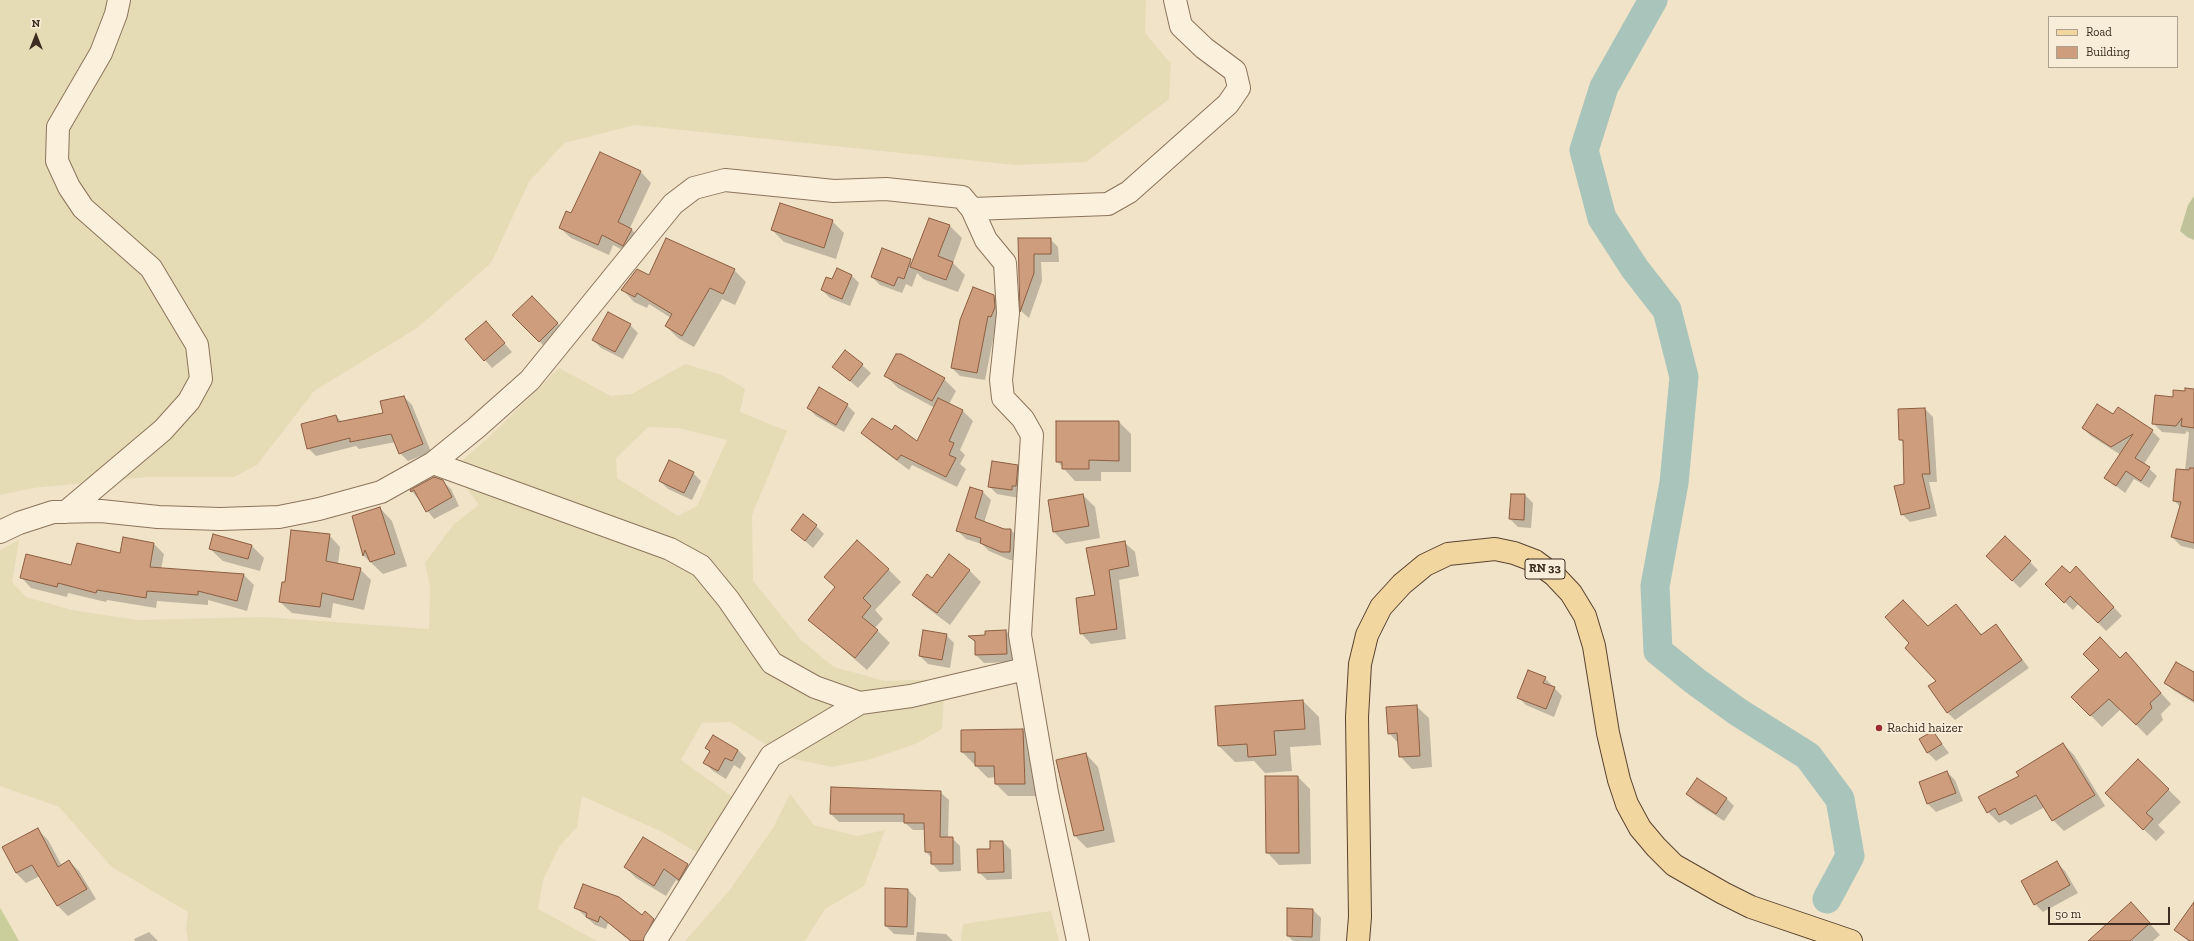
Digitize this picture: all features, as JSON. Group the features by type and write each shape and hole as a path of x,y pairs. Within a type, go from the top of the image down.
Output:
{"main road":[{"name":"RN 33","path":"1358,941 1360,917 1356,717 1360,664 1367,635 1381,607 1402,584 1425,565 1448,554 1495,549 1514,552 1535,561 1554,575 1571,593 1585,616 1594,646 1608,732 1618,780 1640,828 1656,847 1674,865 1693,878 1751,907 1851,941"}],"street":[{"path":"66,512 163,430 189,401 201,379 197,345 151,268 83,208 69,187 57,161 58,127 101,53 116,14 119,0"},
{"path":"972,209 1108,204 1129,192 1228,104 1239,88 1235,71 1204,48 1181,26 1175,0"},
{"path":"0,532 19,523 53,512 101,511 158,517 220,519 280,517 319,509 381,492 433,463 476,428 530,380 673,204 694,188 725,180 834,191 886,189 962,197 972,209 986,240 1005,263 1008,313 1001,380 1003,398 1023,419 1032,436 1020,635 1047,792 1078,941"},
{"path":"433,463 670,549 701,566 728,599 772,663 815,687 860,702"},
{"path":"655,941 771,756 860,702 911,696 1025,669"}],"shaded area":[{"path":"0,0 1146,0 1145,33 1171,64 1169,99 1086,162 1015,165 635,125 564,143 529,182 491,263 417,328 314,391 257,465 234,477 148,477 33,488 0,495"},
{"path":"685,364 722,375 745,389 740,412 787,431 752,515 753,581 801,640 834,667 885,681 945,679 942,729 918,743 868,760 832,767 786,757 730,722 702,723 681,760 748,808 732,841 717,864 662,832 582,796 577,827 559,847 543,880 538,909 597,941 188,941 186,929 188,912 112,867 59,807 0,786 0,550 19,540 12,582 26,597 72,610 137,620 265,617 429,629 430,587 425,563 454,524 479,505 452,469 486,440 559,368 611,396 632,394","holes":["648,427 678,428 727,440 697,506 678,516 617,478 616,458"]},
{"path":"790,794 814,825 857,836 885,830 864,886 825,909 805,941 685,941 729,891 773,828"},
{"path":"1051,911 1059,941 961,941 963,924"}],"green space":[{"path":"2194,196 2194,240 2187,237 2180,231 2188,205"},
{"path":"0,908 2,911 19,941 0,941"}],"building":[{"path":"600,152 641,171 618,222 632,229 623,246 602,235 598,245 559,228 566,211 571,213"},
{"path":"780,203 833,220 824,248 771,230"},
{"path":"929,218 950,225 938,256 953,262 946,280 910,267"},
{"path":"666,238 735,269 723,294 710,288 682,336 665,326 672,314 637,293 635,297 621,290 637,269 649,275"},
{"path":"1018,238 1051,238 1051,254 1034,254 1034,273 1020,312"},
{"path":"882,248 911,259 904,279 898,277 894,286 871,277"},
{"path":"837,268 852,275 842,299 821,290 826,277 832,279"},
{"path":"973,287 994,295 995,307 991,317 988,316 977,373 951,368 960,320"},
{"path":"532,296 558,323 539,342 512,315"},
{"path":"608,312 631,324 615,352 592,340"},
{"path":"486,321 505,343 484,361 465,339"},
{"path":"845,350 863,364 850,381 832,367"},
{"path":"896,354 901,354 945,378 932,401 884,376"},
{"path":"819,387 848,404 836,425 807,408"},
{"path":"2185,388 2194,389 2194,428 2181,426 2182,418 2176,426 2152,424 2155,395 2173,397 2173,390 2185,391"},
{"path":"404,396 423,444 399,454 391,434 350,442 350,438 307,449 301,424 336,415 338,422 383,413 380,401"},
{"path":"938,398 963,410 949,441 954,443 949,455 956,458 946,477 901,455 897,460 861,433 872,418 892,430 895,425 917,441"},
{"path":"2097,404 2113,414 2118,407 2153,430 2135,458 2150,467 2141,481 2126,471 2116,486 2104,478 2133,434 2111,447 2082,428"},
{"path":"1925,408 1930,474 1922,474 1930,508 1901,515 1894,486 1904,484 1903,440 1899,440 1898,409"},
{"path":"1056,421 1119,421 1119,461 1089,460 1089,469 1062,469 1062,462 1056,462"},
{"path":"669,460 694,472 684,493 659,481"},
{"path":"992,461 1018,465 1016,486 1012,486 1012,490 988,487"},
{"path":"2190,468 2194,468 2194,543 2171,537 2181,502 2173,501 2176,469 2189,470"},
{"path":"434,477 443,480 452,497 426,512 414,490 411,492 410,490"},
{"path":"970,487 983,491 975,518 1004,529 1011,529 1010,552 1001,552 980,543 981,538 956,531"},
{"path":"1083,494 1089,526 1053,532 1048,500"},
{"path":"1511,494 1525,494 1524,520 1509,519"},
{"path":"380,507 395,554 370,562 365,550 363,556 352,516"},
{"path":"803,514 817,525 805,541 791,530"},
{"path":"291,530 330,534 326,561 361,568 353,600 322,593 320,607 279,602 282,582 285,582"},
{"path":"213,534 252,545 248,559 209,549"},
{"path":"2005,536 2031,561 2012,581 1986,556"},
{"path":"123,537 154,543 150,567 244,574 237,601 198,591 198,595 147,591 146,598 97,590 96,593 58,583 57,587 20,578 26,554 71,565 77,543 120,553"},
{"path":"857,540 889,569 863,598 871,606 862,617 878,630 855,658 808,620 835,587 824,577"},
{"path":"1125,541 1129,566 1109,570 1117,629 1080,634 1076,598 1095,595 1086,548"},
{"path":"949,554 970,570 937,613 912,595 927,574 932,578"},
{"path":"2062,566 2070,573 2076,566 2114,607 2098,623 2070,596 2064,603 2045,584"},
{"path":"1903,600 1928,626 1956,604 1981,635 1996,624 2022,660 1947,713 1928,686 1936,681 1905,648 1909,643 1885,617"},
{"path":"923,630 947,634 942,660 919,656"},
{"path":"1006,630 1007,654 975,655 975,641 968,636 985,635 985,631"},
{"path":"2100,637 2120,658 2126,652 2161,693 2150,703 2152,708 2136,725 2109,699 2090,716 2071,697 2099,670 2083,654"},
{"path":"2176,662 2194,672 2194,701 2164,683"},
{"path":"1528,670 1546,677 1543,683 1555,687 1546,709 1517,698"},
{"path":"1303,700 1305,729 1274,731 1276,755 1248,757 1247,744 1218,746 1215,706"},
{"path":"1417,705 1420,756 1399,757 1397,733 1388,734 1386,707"},
{"path":"1023,729 1025,784 995,784 994,766 975,766 975,752 961,752 961,730"},
{"path":"1933,731 1942,744 1927,753 1919,739"},
{"path":"713,735 738,750 732,761 725,758 718,771 703,763 710,751 705,748"},
{"path":"2063,743 2095,795 2052,821 2036,795 1999,815 1995,808 1987,813 1978,797 2019,776 2016,772"},
{"path":"1086,753 1104,830 1074,836 1056,760"},
{"path":"2138,759 2169,789 2146,813 2153,819 2143,830 2105,793"},
{"path":"1947,771 1956,793 1927,804 1919,782"},
{"path":"1265,776 1298,776 1299,853 1266,853"},
{"path":"1697,778 1727,798 1716,814 1686,794"},
{"path":"831,787 941,791 940,837 953,837 953,864 931,864 931,852 925,852 924,823 904,823 904,814 830,814"},
{"path":"38,828 58,867 69,860 87,889 57,906 32,865 16,873 2,847"},
{"path":"643,837 688,864 679,880 664,869 654,886 624,867"},
{"path":"990,841 1003,841 1004,872 978,873 977,849 990,849"},
{"path":"2057,861 2070,885 2034,905 2021,881"},
{"path":"583,884 619,897 642,915 645,911 654,919 643,941 631,941 600,916 598,922 586,917 587,913 574,908"},
{"path":"885,888 908,889 907,927 885,926"},
{"path":"2131,902 2150,923 2130,941 2088,941"},
{"path":"2194,902 2194,941 2190,941 2174,930"},
{"path":"1287,908 1313,909 1312,937 1287,936"}],"waterway":[{"path":"1653,0 1604,87 1584,150 1602,218 1635,269 1667,310 1684,377 1674,483 1655,586 1658,651 1695,681 1738,712 1808,756 1840,799 1850,856 1827,899"}],"place":[{"name":"Rachid haizer","path":"1879,728"}]}
